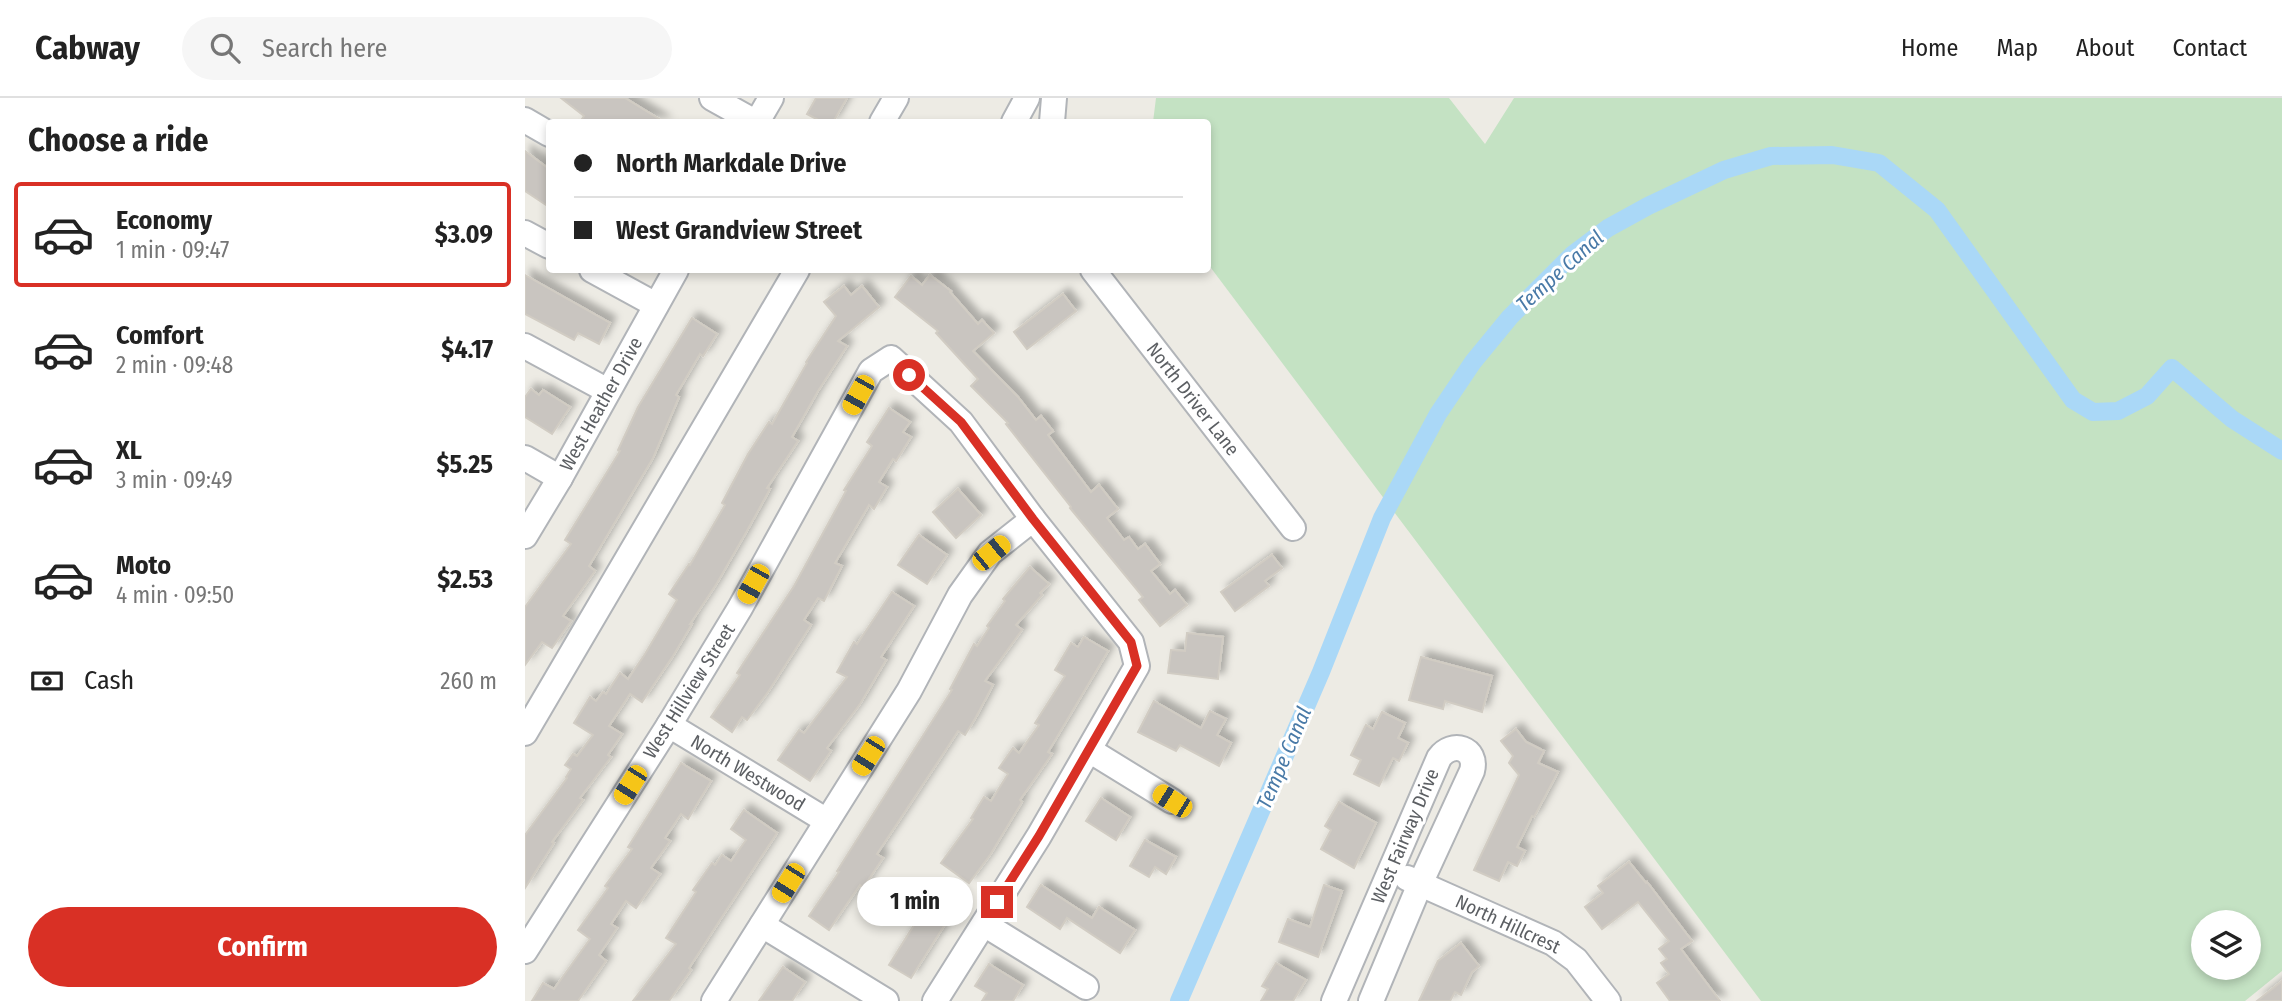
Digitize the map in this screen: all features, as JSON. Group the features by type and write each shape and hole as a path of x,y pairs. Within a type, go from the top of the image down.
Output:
{"street":[{"path":"712,98 750,119"},
{"path":"758,119 771,98"},
{"path":"884,119 896,98"},
{"path":"1016,119 1027,98"},
{"path":"1052,119 1054,98"},
{"path":"525,120 546,132"},
{"path":"525,233 546,244"},
{"path":"598,273 656,304"},
{"name":"West Heather Drive","path":"525,536 673,273"},
{"path":"525,733 795,273"},
{"name":"North Driver Lane","path":"1095,273 1293,528"},
{"path":"525,346 608,391"},
{"name":"West Hillview Street","path":"525,951 740,608 871,371 891,358 961,422 1033,519"},
{"path":"525,458 560,478"},
{"path":"714,1001 909,691 960,595 991,553 1033,519 1131,642 1137,666 1039,836 935,1001"},
{"name":"North Westwood","path":"669,725 827,821"},
{"name":"West Fairway Drive","path":"1334,1001 1439,758 1450,748 1463,749 1474,764 1472,771 1370,1001"},
{"path":"1089,750 1172,801"},
{"name":"North Hillcrest","path":"1391,870 1553,943 1576,960 1608,1001"},
{"path":"983,924 1086,987"},
{"path":"762,925 886,1001"}],"green space":[{"path":"1156,98 1449,98 1485,144 1514,98 2282,98 2282,971 2245,1001 1761,1001 1211,268 1211,119 1153,119"}],"building":[{"path":"561,98 625,98 659,119 582,119 584,116"},
{"path":"816,98 847,98 835,119 816,119 807,114"},
{"path":"525,151 546,167 546,205 525,191"},
{"path":"525,275 610,323 599,344 578,333 574,340 525,314"},
{"path":"930,275 951,291 978,324 982,320 994,333 973,351 1018,397 1036,420 1041,416 1053,431 1048,435 1091,492 1099,485 1118,509 1107,518 1124,540 1129,537 1138,549 1145,544 1160,564 1151,571 1170,594 1175,590 1187,605 1160,626 1139,600 1143,597 1070,508 1006,424 1008,423 971,386 978,379 936,333 938,331 895,297 911,276 922,285"},
{"path":"844,286 851,295 862,286 879,307 838,341 847,346 792,437 798,441 767,488 770,489 748,529 673,656 642,702 630,694 609,726 622,734 608,755 611,757 580,798 583,800 552,842 554,843 525,888 525,835 567,778 571,769 565,765 573,754 577,756 593,735 574,723 590,697 596,701 603,692 606,694 620,673 628,679 645,654 677,600 669,594 690,565 725,505 722,503 748,454 769,422 772,424 806,362 836,316 824,302"},
{"path":"1063,294 1076,311 1027,349 1014,332"},
{"path":"692,318 717,334 703,356 700,354 676,395 679,397 653,458 589,566 595,571 563,616 571,621 552,648 542,642 525,665 525,607 571,544 565,540 620,451 618,450 638,407"},
{"path":"531,389 539,395 543,390 570,407 552,434 525,417 525,397"},
{"path":"889,408 910,422 903,432 911,437 879,482 887,487 874,509 869,505 835,563 842,566 824,601 818,598 804,620 811,625 768,692 747,720 742,717 732,732 711,717 794,586 846,491 844,490 872,446 867,442"},
{"path":"958,489 981,515 956,538 933,512"},
{"path":"919,535 947,555 927,584 898,565"},
{"path":"1272,555 1282,568 1265,581 1269,586 1235,611 1221,592"},
{"path":"1030,567 1049,584 1016,625 1022,630 985,681 993,685 976,717 965,735 958,731 877,854 883,858 863,888 860,885 829,930 809,916 952,690 950,689 974,644 977,646 1005,601 1003,599"},
{"path":"892,592 914,606 881,657 886,660 860,704 827,748 831,751 810,781 778,760 799,730 804,733 847,677 837,672 854,642 857,644"},
{"path":"1187,633 1223,637 1218,679 1168,673 1171,650 1185,651"},
{"path":"1084,637 1108,651 1048,752 1052,754 1020,800 1022,802 990,855 969,883 941,863 973,819 971,818 984,797 991,801 1008,774 999,768 1013,748 1019,753 1039,725 1035,723 1065,676 1055,670 1071,643 1078,647"},
{"path":"1421,657 1492,676 1482,712 1445,701 1443,709 1409,700"},
{"path":"1154,701 1201,728 1210,711 1226,719 1217,735 1231,743 1219,766 1180,745 1176,751 1138,732"},
{"path":"1382,712 1405,723 1398,738 1408,743 1399,761 1393,758 1379,786 1354,774 1361,760 1351,755 1366,725 1373,729"},
{"path":"1516,729 1526,742 1544,751 1538,763 1558,772 1517,847 1525,851 1517,866 1508,862 1499,881 1474,870 1519,775 1509,763 1513,756 1501,741"},
{"path":"681,763 711,781 688,819 681,814 665,838 670,841 651,868 660,874 636,908 626,901 611,924 617,928 599,955 606,961 578,1001 532,1001 543,983 554,989 590,939 578,930 608,888 605,886 632,849 628,847"},
{"path":"1101,798 1130,817 1116,840 1086,821"},
{"path":"1339,802 1376,823 1354,868 1321,849 1331,830 1325,826"},
{"path":"744,810 777,833 669,1001 633,1001 676,944 666,938 696,892 693,890 712,863 715,865 722,855 731,861 746,840 731,829"},
{"path":"1145,840 1176,857 1166,874 1155,867 1149,877 1130,866"},
{"path":"1629,862 1692,941 1681,949 1720,1001 1670,1001 1657,983 1669,974 1661,963 1667,959 1659,949 1669,941 1638,902 1602,929 1585,907 1603,893 1598,886"},
{"path":"1041,885 1092,918 1099,907 1135,930 1120,953 1067,918 1060,929 1027,907"},
{"path":"1324,885 1342,891 1318,957 1279,942 1288,919 1310,927"},
{"path":"934,893 956,907 911,978 889,965"},
{"path":"1461,943 1479,966 1472,972 1461,995 1455,992 1450,1001 1419,1001 1438,961"},
{"path":"1276,963 1306,980 1293,1001 1261,1001 1268,989 1262,986"},
{"path":"989,964 1023,985 1013,1001 982,1001 987,993 975,986"},
{"path":"783,967 805,982 792,1001 759,1001"},
{"path":"2282,981 2282,1001 2257,1001"}],"waterway":[{"name":"Tempe Canal","path":"1179,1001 1321,672 1382,518 1438,414 1473,362 1510,317 1572,255 1608,228 1648,206 1724,170 1771,156 1832,155 1879,163 1937,210 2073,400 2093,412 2118,411 2147,396 2172,368 2232,419 2282,451"}],"route":[{"path":"909,375 961,422 1033,519 1131,642 1137,666 1039,836 997,902"}]}
